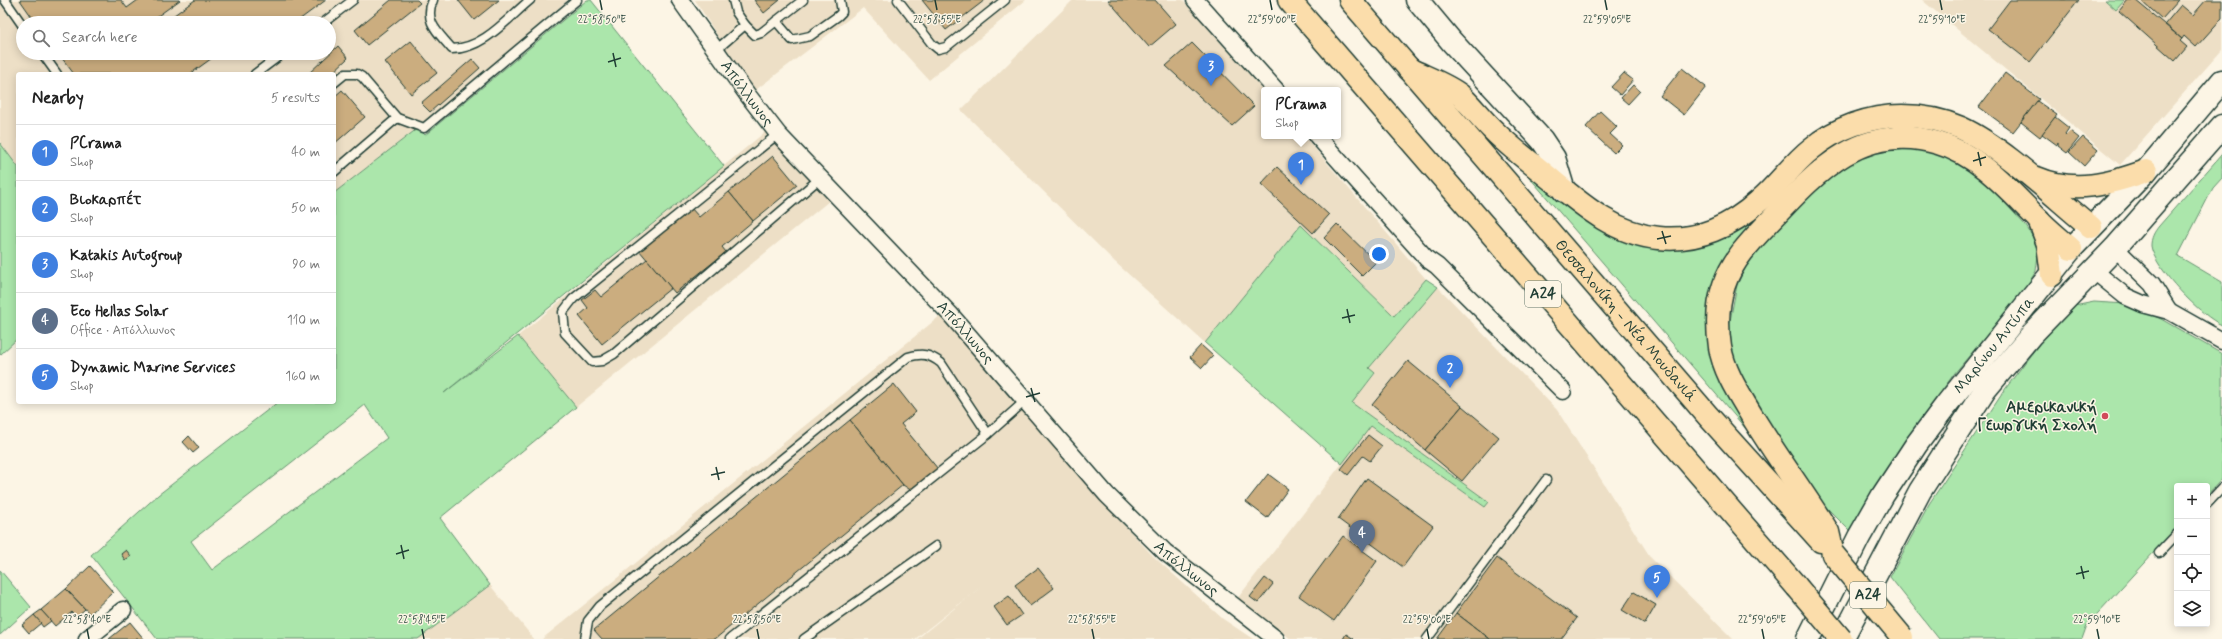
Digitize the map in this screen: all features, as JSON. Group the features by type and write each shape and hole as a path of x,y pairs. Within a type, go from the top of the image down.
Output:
{"highway":[{"name":"Α24","path":"1289,0 1798,586 1842,639"},
{"name":"Θεσσαλονίκη - Νέα Μουδανιά","path":"1350,0 1708,416 1833,554 1903,638"},
{"path":"1409,69 1459,94 1494,132 1564,191 1594,214 1633,234 1680,240 1698,237 1714,231 1736,219 1759,202 1802,157 1824,139 1852,125 1893,116 1931,119 1962,128 2003,155 2091,227"},
{"path":"1833,554 1828,532 1741,398 1724,362 1718,332 1718,311 1723,286 1734,263 1754,238 1802,188 1835,159 1860,147 1896,139 1926,140 1962,153 1996,178 2071,249"},
{"path":"2026,174 2051,184 2080,187 2114,182 2146,171"},
{"path":"2038,219 2048,244 2052,275"}],"main road":[{"path":"1418,0 1452,42 1542,140 1554,158 1564,191"},
{"name":"Μαρίνου Αντύπα","path":"1808,639 1859,537 1916,445 1981,360 2052,275 2071,249 2146,171 2222,81"},
{"name":"Μαρίνου Αντύπα","path":"1842,639 1920,491 1981,396 2032,334 2115,248 2222,126"},
{"path":"2091,227 2115,248"},
{"path":"2071,249 2093,270"}],"street":[{"name":"Απόλλωνος","path":"680,0 747,94 778,134 819,179 950,314 1107,495 1165,552 1269,637"},
{"path":"1195,0 1273,87"},
{"path":"1320,139 1427,259 1437,266 1563,391"},
{"path":"2115,248 2152,284 2169,311"},
{"path":"2093,270 2125,296 2143,304 2169,311 2222,341"},
{"path":"87,639 123,610"}],"lane":[{"path":"5,0 16,16"},
{"path":"332,16 353,0"},
{"path":"433,0 428,12 430,19 452,49 462,49 480,41 530,0"},
{"path":"336,82 344,74 357,74 362,77 397,118 424,128 577,0"},
{"path":"733,0 736,12 745,25 757,35 803,0"},
{"path":"776,21 792,40 802,39 842,12 840,0"},
{"path":"898,0 932,44 938,49 946,47 1005,0"},
{"path":"716,50 745,25"},
{"path":"47,60 56,72"},
{"path":"259,72 274,60"},
{"path":"336,170 397,118"},
{"path":"778,134 573,299 563,312 565,333 592,362 602,360 614,354 819,179"},
{"path":"585,639 588,621 600,606 908,357 921,353 932,356 941,363 988,434"},
{"path":"730,639 988,434 1025,401"},
{"path":"1427,639 1546,480"},
{"path":"2210,501 2222,488"},
{"path":"2159,553 2174,537"},
{"path":"804,639 936,546"}],"shaded area":[{"path":"0,0 568,0 418,128 336,191 336,72 16,72 16,164 0,143"},
{"path":"695,0 1026,0 929,80 863,8 753,92"},
{"path":"1073,0 1183,0 1261,88 1261,139 1307,139 1426,279 1394,316 1301,225 1205,343 1115,262 961,110"},
{"path":"1922,0 2105,0 2116,10 2125,0 2222,0 2222,50 2120,165"},
{"path":"765,132 829,201 576,407 518,336"},
{"path":"1438,287 1557,410 1651,558 1733,639 1291,639 1237,599 1371,426 1485,507 1489,502 1352,403 1375,374 1369,368"},
{"path":"940,316 1097,496 1153,556 1223,619 1253,639 917,639 982,586 915,639 542,639"},
{"path":"490,585 534,639 418,639"}],"green space":[{"path":"587,0 591,0 724,166 444,393 518,336 576,407 440,518 490,585 418,639 157,639 91,555 158,495 275,404 336,404 336,191 418,128 425,135","holes":["365,405 387,438 212,570 191,541"]},
{"path":"2105,0 2125,0 2116,10"},
{"path":"0,143 16,164 16,340 0,355"},
{"path":"1894,146 1946,154 1985,181 2026,226 2039,247 2036,271 2026,288 1954,374 1910,435 1850,531 1825,506 1800,475 1740,377 1732,352 1729,326 1737,285 1747,264 1760,244 1844,162"},
{"path":"2222,154 2222,178 2213,188 2178,256 2222,282 2222,325 2203,312 2180,291 2161,266 2154,255 2151,246 2152,238 2157,228"},
{"path":"1523,170 1584,218 1611,236 1634,245 1660,249 1770,204 1713,311 1753,437"},
{"path":"1301,225 1394,316 1426,279 1438,287 1369,368 1375,373 1352,403 1489,502 1485,507 1371,426 1342,464 1205,343"},
{"name":"Αμερικανική Γεωργική Σχολή","path":"2094,302 2126,304 2161,319 2222,354 2222,479 2210,492 2210,483 2174,483 2174,530 2087,625 2082,639 1939,639 1890,577 1929,504 2006,388 2038,345 2074,306"},
{"path":"0,570 31,607 0,635"}],"building":[{"path":"20,0 121,0 127,8 138,0 180,0 158,16 31,16"},
{"path":"195,0 326,0 304,16 173,16"},
{"path":"391,0 417,0 420,3 367,45 355,30"},
{"path":"458,0 499,0 474,20"},
{"path":"754,0 780,0 764,13"},
{"path":"922,0 985,0 946,30"},
{"path":"1108,0 1155,0 1176,24 1149,47"},
{"path":"2010,0 2079,0 2030,62 1988,29"},
{"path":"2128,0 2135,0 2182,39 2180,41 2187,47 2175,61 2119,11"},
{"path":"2141,0 2179,0 2162,19"},
{"path":"2206,0 2222,0 2222,18 2196,47 2184,36 2182,39 2165,24 2181,5 2193,15"},
{"path":"411,41 437,73 411,94 385,62"},
{"path":"1192,43 1254,106 1232,126 1166,66"},
{"path":"338,46 348,58 333,72 310,72 323,60 336,60 336,48"},
{"path":"472,59 480,68 430,112 421,103"},
{"path":"63,60 209,60 193,72 72,72"},
{"path":"1682,68 1706,87 1684,115 1660,96"},
{"path":"1624,73 1633,80 1620,95 1611,87"},
{"path":"2005,73 2039,99 2013,132 1979,107"},
{"path":"1633,85 1640,91 1628,104 1621,98"},
{"path":"342,90 365,117 336,142 336,95"},
{"path":"2037,101 2057,115 2040,137 2021,122"},
{"path":"1600,111 1617,127 1610,134 1622,145 1614,153 1586,127"},
{"path":"2055,117 2069,128 2065,134 2066,135 2070,131 2079,138 2067,153 2058,146 2058,143 2057,145 2042,134"},
{"path":"2083,137 2098,150 2084,166 2069,152"},
{"path":"773,156 797,185 753,221 729,192"},
{"path":"1277,167 1329,215 1313,233 1261,184"},
{"path":"729,192 753,221 722,247 726,252 675,293 639,250 691,208 699,217"},
{"path":"1337,224 1376,262 1362,276 1324,238"},
{"path":"647,259 671,288 602,344 579,316 588,308 582,300 595,290 601,297"},
{"path":"1201,345 1213,356 1202,368 1190,357"},
{"path":"1408,361 1462,406 1425,450 1372,405"},
{"path":"894,384 916,412 901,424 938,469 912,491 903,485 850,420"},
{"path":"1462,406 1499,437 1462,481 1425,450"},
{"path":"850,420 903,485 715,639 602,639 594,630"},
{"path":"1368,435 1382,446 1370,461 1363,456 1348,475 1341,469"},
{"path":"189,436 199,448 193,453 183,442"},
{"path":"1268,474 1288,489 1267,518 1246,502"},
{"path":"1367,478 1433,526 1403,567 1338,519"},
{"path":"1343,536 1377,561 1334,621 1299,596"},
{"path":"126,550 131,556 125,560 121,554"},
{"path":"1497,558 1577,618 1561,639 1490,639 1456,613"},
{"path":"90,566 113,592 90,614 66,589"},
{"path":"1038,568 1054,588 1030,606 1015,585"},
{"path":"1265,578 1273,584 1258,603 1250,597"},
{"path":"66,589 85,609 76,617 72,612 55,626 41,610"},
{"path":"1634,592 1656,605 1645,624 1622,610"},
{"path":"1009,596 1022,615 1007,625 994,607"},
{"path":"41,610 51,621 43,627 34,615"},
{"path":"1456,613 1490,639 1437,639"},
{"path":"34,615 41,623 29,633 22,625"},
{"path":"130,622 144,639 109,639"},
{"path":"1346,634 1354,639 1343,639"}],"place":[{"name":"Katakis Autogroup","path":"1211,86"},
{"name":"PCrama","path":"1301,185"},
{"name":"Βιοκαρπέτ","path":"1450,388"},
{"name":"Αμερικανική Γεωργική Σχολή","path":"2105,416"},
{"name":"Eco Hellas Solar","path":"1362,553"},
{"name":"Dynamic Marine Services","path":"1657,598"}]}
